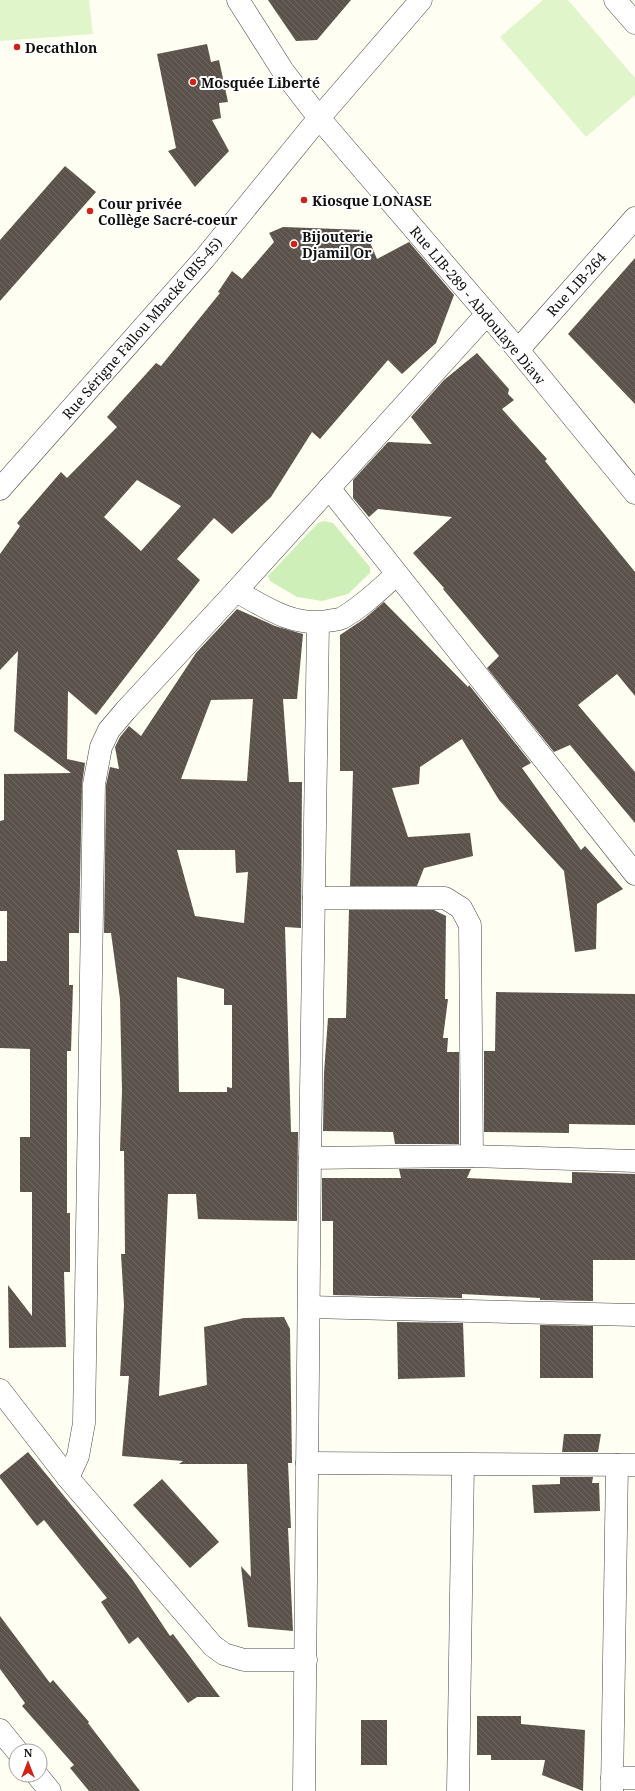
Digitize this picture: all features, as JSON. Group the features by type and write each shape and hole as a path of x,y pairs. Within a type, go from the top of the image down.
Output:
{"street":[{"name":"Rue LIB-289 - Abdoulaye Diaw","path":"238,0 283,71 318,118 518,350 635,493"},
{"name":"Rue Sérigne Fallou Mbacké (BIS-45)","path":"0,489 204,259 318,118 421,0"},
{"path":"615,0 635,23"},
{"name":"Rue LIB-264","path":"518,350 635,218"},
{"path":"68,1478 78,1456 84,1423 94,784 101,747 109,730 126,710 236,592 487,314"},
{"path":"329,488 635,874"},
{"path":"236,592 280,615 297,621 318,623 340,619 367,600 397,574"},
{"path":"304,1791 310,1158 318,623"},
{"path":"314,898 444,898 461,908 470,925 472,1156"},
{"path":"310,1158 472,1156 635,1161"},
{"path":"309,1307 635,1315"},
{"path":"0,1390 68,1478 213,1646 224,1654 244,1660 306,1660"},
{"path":"308,1463 626,1465 612,1784 635,1778"},
{"path":"458,1791 463,1465"},
{"path":"0,1730 11,1743"},
{"path":"44,1783 50,1791"}],"green space":[{"path":"0,0 89,0 93,34 0,41"},
{"path":"543,0 568,0 635,78 635,95 586,137 500,37"},
{"path":"324,521 333,523 370,567 370,573 348,594 322,601 297,597 270,581 268,576 318,523"}],"building":[{"path":"268,0 351,0 317,40 296,41"},
{"name":"Mosquée Liberté","path":"207,44 211,62 219,60 228,102 219,103 221,118 212,120 229,151 195,187 168,151 176,148 157,54"},
{"path":"65,166 96,192 0,301 0,240"},
{"path":"283,227 365,230 377,259 409,242 454,295 436,343 402,374 388,360 320,439 312,432 271,497 232,534 214,518 177,559 200,580 96,715 68,691 67,759 85,763 82,784 79,933 69,933 69,985 73,985 71,1051 67,1051 67,1213 70,1213 70,1272 64,1272 66,1347 9,1348 8,1285 32,1316 32,1192 20,1192 20,1137 30,1137 30,1049 0,1048 0,961 7,961 7,911 0,911 0,821 4,820 4,774 71,773 14,731 18,651 0,670 0,554 20,526 17,523 61,472 67,478 117,427 107,417 156,363 161,366 220,293 218,292 232,271 242,279 274,242 269,233","holes":["137,480 181,506 141,551 104,517"]},
{"path":"635,258 635,404 568,334"},
{"path":"477,353 509,389 508,394 514,400 502,409 547,459 545,461 635,572 635,696 617,674 578,705 635,772 635,823 570,745 554,752 487,668 499,656 443,589 444,588 413,553 452,517 378,509 369,517 353,498 353,480 388,442 432,444 411,417 444,380"},
{"path":"384,602 468,687 469,685 531,763 522,768 581,850 585,846 623,889 597,904 596,949 575,952 564,871 499,800 462,739 420,767 419,784 392,788 408,837 470,833 473,856 424,868 417,886 350,886 353,771 340,771 340,635 364,619"},
{"path":"237,609 275,626 303,634 297,699 283,699 289,782 302,782 301,928 285,927 291,1132 298,1132 297,1221 198,1219 196,1194 168,1194 159,1396 207,1385 204,1327 244,1318 284,1317 290,1329 292,1463 288,1463 291,1528 288,1528 293,1631 248,1627 241,1566 251,1577 247,1464 179,1464 183,1461 122,1456 129,1376 120,1376 124,1305 121,1254 125,1254 124,1151 120,1151 122,1091 120,999 111,933 104,933 106,785 110,767 119,769 115,747 120,737 129,726 141,736 196,653","holes":["253,699 247,781 181,779 211,700","177,850 235,850 236,873 248,872 244,923 195,916","177,977 224,989 224,1005 232,1005 232,1088 227,1087 227,1092 179,1092"]},
{"path":"349,910 434,910 446,916 445,999 448,999 443,1038 448,1038 447,1052 459,1052 459,1144 395,1144 393,1132 323,1131 324,1073 328,1018 346,1018"},
{"path":"496,992 635,994 635,1125 569,1124 569,1133 484,1132 484,1051 495,1051"},
{"path":"399,1169 471,1169 467,1178 572,1183 572,1172 635,1174 635,1260 593,1260 593,1301 540,1300 540,1298 462,1294 462,1298 333,1295 333,1221 322,1221 322,1178 401,1178"},
{"path":"397,1322 463,1323 465,1377 398,1379"},
{"path":"540,1325 593,1326 593,1378 540,1378"},
{"path":"564,1434 601,1434 598,1452 562,1452"},
{"path":"28,1452 132,1579 170,1636 173,1634 220,1697 197,1697 188,1703 138,1637 129,1644 101,1602 107,1598 44,1520 37,1526 0,1478 0,1475"},
{"path":"560,1477 593,1477 592,1483 599,1483 600,1511 534,1513 532,1485 560,1484"},
{"path":"162,1479 219,1542 190,1568 133,1505"},
{"path":"0,1616 50,1683 53,1680 89,1722 88,1723 140,1791 89,1791 70,1768 74,1765 22,1706 25,1703 0,1669"},
{"path":"477,1716 521,1716 521,1724 585,1730 583,1791 542,1775 545,1760 491,1760 491,1755 477,1755"},
{"path":"361,1720 387,1720 387,1765 361,1765"}],"place":[{"name":"Decathlon","path":"17,47"},
{"name":"Mosquée Liberté","path":"193,82"},
{"name":"Kiosque LONASE","path":"304,200"},
{"name":"Cour privée Collège Sacré-coeur","path":"90,211"},
{"name":"Bijouterie Djamil Or","path":"294,244"}]}
